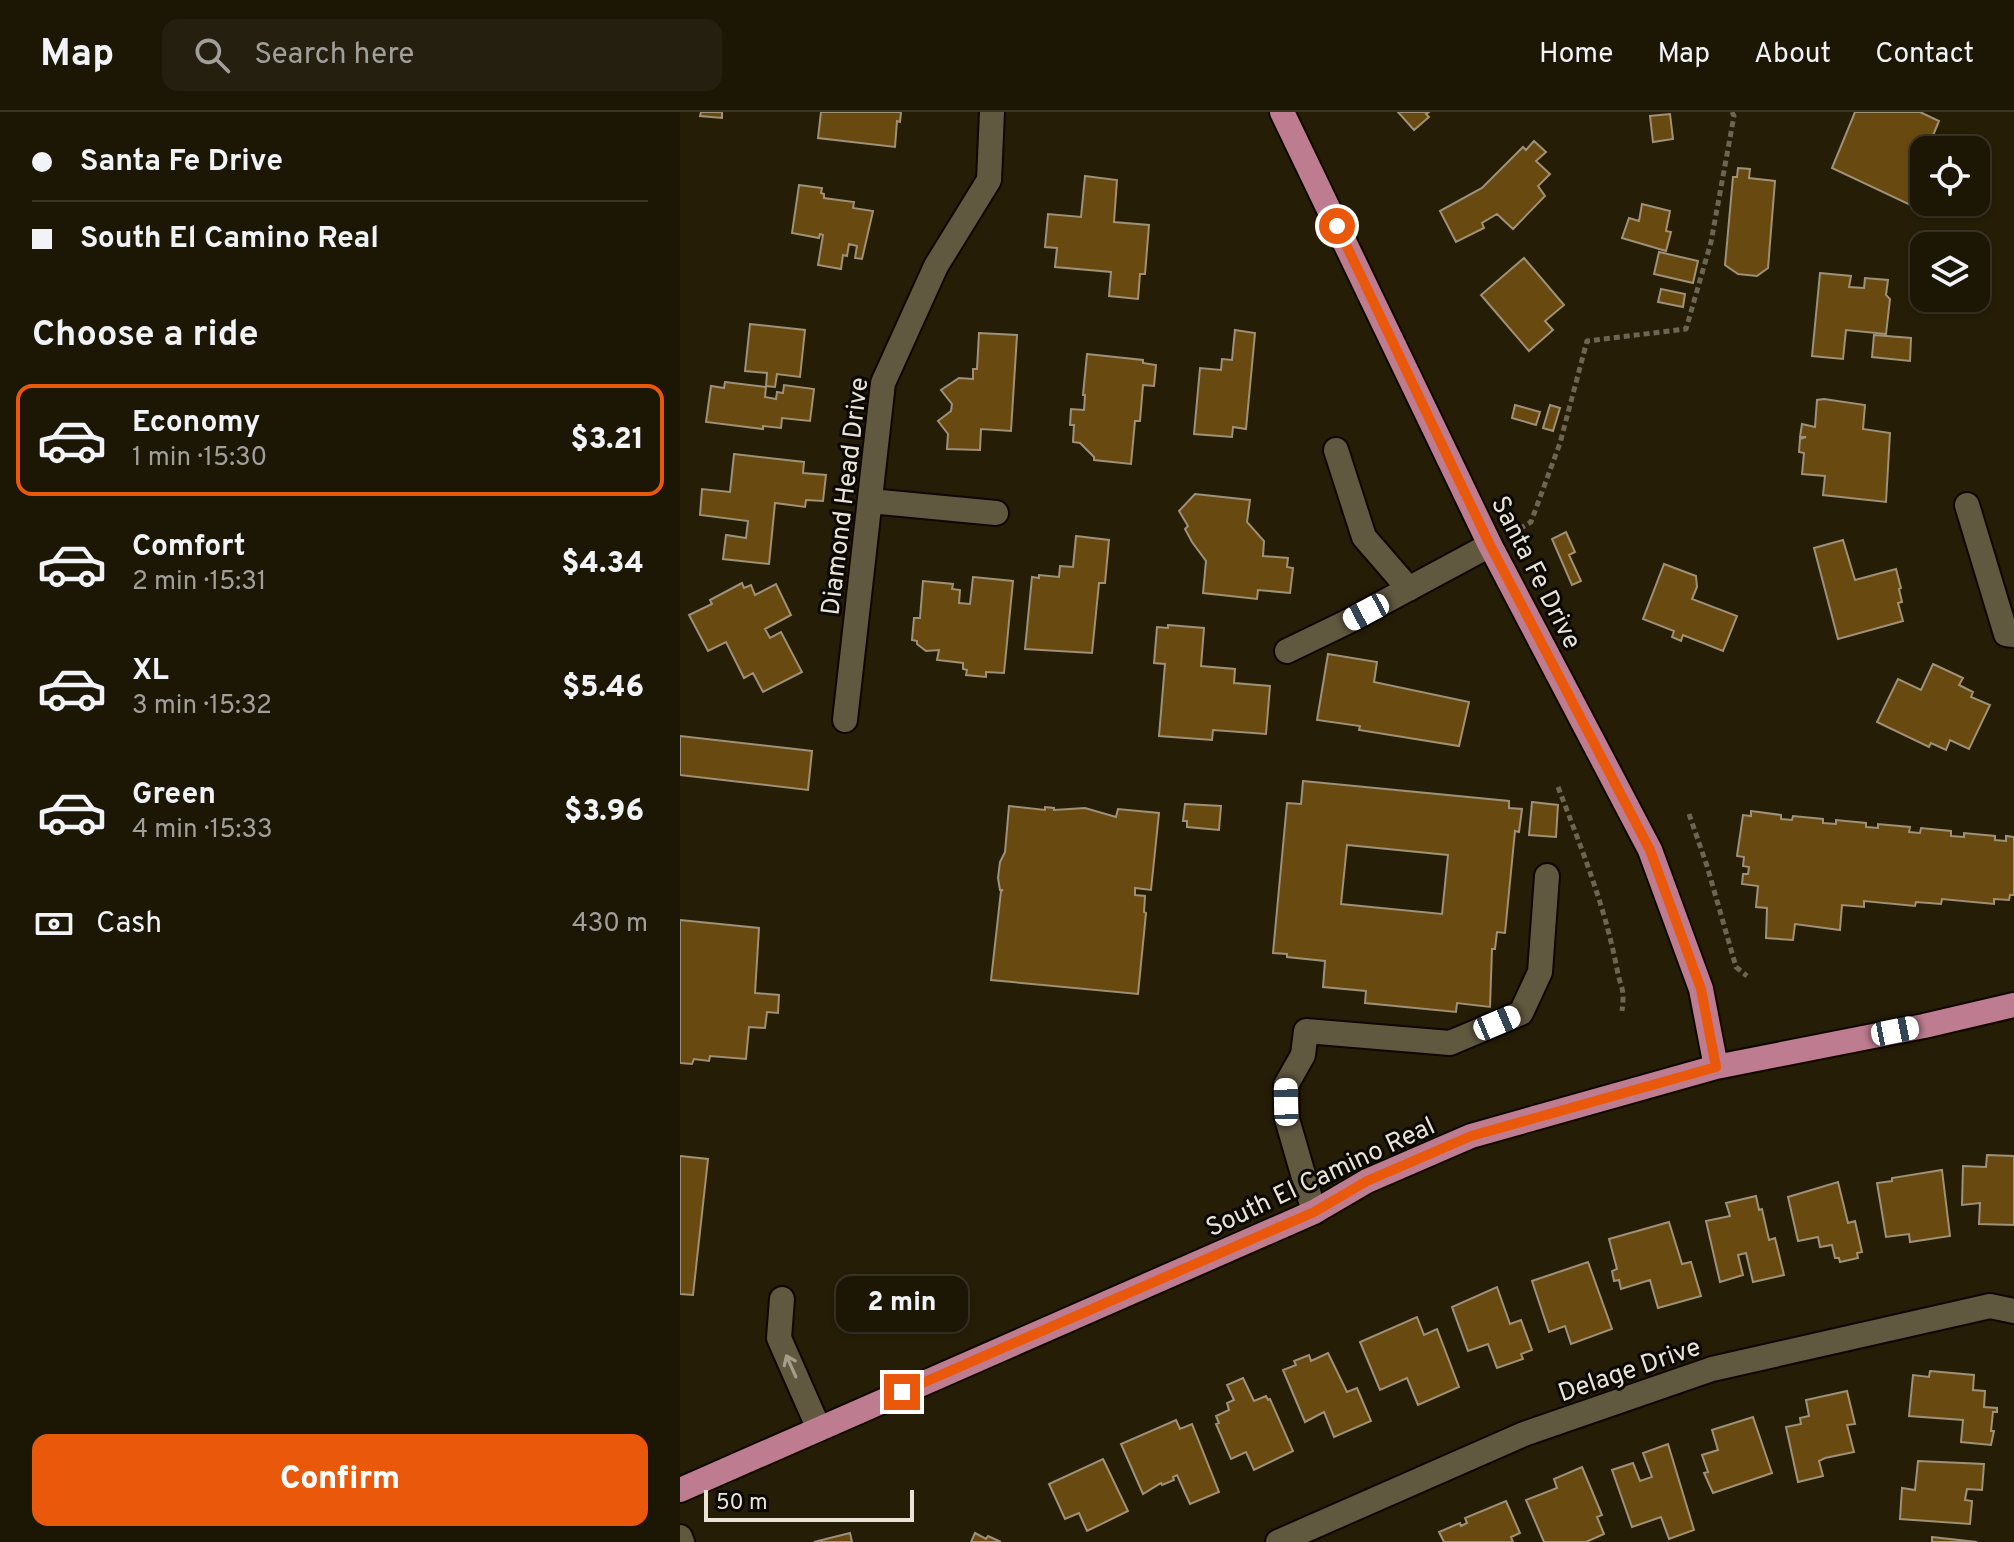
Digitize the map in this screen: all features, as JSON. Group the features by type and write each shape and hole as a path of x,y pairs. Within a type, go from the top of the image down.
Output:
{"main road":[{"name":"Santa Fe Drive","path":"1282,112 1490,545 1650,850 1701,989 1716,1067"},
{"name":"South El Camino Real","path":"680,1490 1314,1212 1367,1181 1471,1136 1716,1067 2014,1005"}],"street":[{"name":"Diamond Head Drive","path":"845,720 883,383 936,266 989,180 992,112"},
{"path":"1336,450 1364,537 1409,589"},
{"path":"870,501 996,513"},
{"path":"1967,505 2006,634 2014,635"},
{"path":"1287,651 1490,545"},
{"path":"1314,1212 1287,1119 1286,1085 1303,1055 1306,1031 1450,1043 1521,1013 1540,972 1547,876"},
{"path":"782,1299 779,1338 819,1429"},
{"name":"Delage Drive","path":"1278,1542 1524,1434 1712,1369 1990,1306 2014,1311"}],"path":[{"path":"1490,545 1531,522 1560,443 1587,341 1686,329 1711,242 1732,112"},
{"path":"1558,787 1612,940 1618,974 1625,991 1622,1011"},
{"path":"1689,814 1736,967 1747,976"}],"building":[{"path":"701,112 722,112 722,118 700,116"},
{"path":"821,112 901,112 900,122 897,121 895,147 818,138"},
{"path":"1398,112 1429,112 1426,114 1429,117 1414,130"},
{"path":"1855,112 1920,112 1939,121 1933,136 1910,136 1910,205 1832,168"},
{"path":"1670,114 1673,139 1653,142 1650,116"},
{"path":"1534,141 1546,152 1536,161 1550,174 1538,186 1545,196 1513,229 1497,214 1482,223 1484,228 1456,242 1440,211 1482,188 1523,147 1526,150"},
{"path":"1738,168 1750,169 1749,178 1775,181 1768,268 1757,276 1738,274 1725,265 1733,177 1737,177"},
{"path":"1085,176 1117,180 1114,222 1149,225 1145,274 1140,274 1138,299 1109,296 1111,272 1055,267 1057,248 1045,247 1048,214 1081,217"},
{"path":"799,185 822,188 824,198 854,202 853,208 873,211 862,259 855,258 857,246 849,244 841,269 818,265 823,235 820,234 819,238 792,233"},
{"path":"1642,204 1670,211 1666,231 1671,232 1666,251 1622,238 1629,218 1639,221"},
{"path":"1659,252 1698,261 1693,283 1654,274"},
{"path":"1524,258 1564,305 1545,321 1553,330 1529,351 1481,295"},
{"path":"1820,273 1851,276 1849,287 1864,288 1865,278 1888,280 1886,295 1890,299 1886,334 1846,330 1843,359 1812,356"},
{"path":"1661,289 1685,294 1683,307 1658,302"},
{"path":"750,324 805,330 800,377 777,374 775,387 766,386 767,373 745,371"},
{"path":"1235,330 1255,333 1246,429 1233,427 1232,437 1194,434 1200,368 1221,370 1222,359 1232,360"},
{"path":"979,333 1017,335 1011,431 981,429 980,450 947,449 948,434 938,421 951,411 952,404 941,390 959,378 973,379 973,369 977,369"},
{"path":"1874,335 1911,338 1910,361 1872,357"},
{"path":"1087,354 1143,360 1143,363 1156,365 1154,386 1143,385 1140,421 1135,421 1131,464 1094,460 1080,443 1073,442 1071,409 1084,410"},
{"path":"725,382 766,387 765,397 776,399 777,392 783,393 784,385 814,389 810,421 782,418 781,428 763,426 763,429 706,422 711,386 724,388"},
{"path":"1817,400 1865,405 1863,429 1890,433 1886,502 1823,495 1825,476 1802,474 1804,453 1799,452 1800,439 1806,437 1800,437 1802,424 1815,427"},
{"path":"1515,405 1540,412 1536,425 1512,418"},
{"path":"1550,405 1560,408 1553,431 1543,428"},
{"path":"734,454 804,462 803,473 826,475 823,501 806,500 805,507 775,503 769,564 723,559 726,535 746,538 748,521 700,515 702,489 730,492"},
{"path":"1195,494 1250,500 1247,522 1264,541 1263,556 1288,558 1287,567 1293,568 1290,593 1258,590 1257,599 1203,593 1206,561 1192,542 1185,529 1188,526 1179,511"},
{"path":"1566,532 1575,552 1569,555 1581,581 1572,585 1552,539"},
{"path":"1076,536 1109,540 1105,583 1099,583 1092,653 1025,649 1032,577 1059,577 1060,566 1073,567"},
{"path":"1843,540 1855,580 1896,569 1902,602 1898,603 1903,621 1838,639 1814,548"},
{"path":"1664,564 1696,576 1697,587 1692,599 1737,616 1723,651 1683,635 1681,641 1672,637 1674,631 1643,619"},
{"path":"973,577 1013,581 1004,673 986,672 986,677 966,675 963,663 937,660 939,650 926,651 912,640 914,618 920,618 923,581 953,584 952,589 960,590 959,603 970,604"},
{"path":"742,583 744,588 751,585 755,595 776,584 791,615 765,629 770,638 781,632 802,672 763,692 753,673 744,678 726,642 708,651 689,615 712,604 710,600"},
{"path":"1168,625 1204,628 1201,666 1235,669 1234,683 1270,686 1266,734 1213,730 1212,740 1159,736 1165,664 1154,663 1157,627 1168,628"},
{"path":"1328,654 1377,662 1374,682 1469,702 1459,746 1317,720"},
{"path":"1933,664 1963,678 1959,685 1973,692 1971,697 1990,705 1969,749 1950,740 1946,750 1931,743 1929,747 1877,722 1898,679 1921,690"},
{"path":"680,736 812,751 808,790 680,775"},
{"path":"1303,781 1509,801 1509,808 1522,809 1519,832 1515,831 1505,933 1497,932 1495,949 1492,949 1490,1007 1457,1003 1456,1012 1365,1003 1366,991 1323,987 1325,961 1273,953 1287,803 1301,804","holes":["1347,845 1448,855 1442,914 1341,904"]},
{"path":"1532,802 1558,805 1556,837 1529,835"},
{"path":"1185,804 1221,806 1219,830 1187,827 1187,821 1183,821"},
{"path":"1009,806 1045,810 1045,807 1054,810 1085,808 1116,817 1118,809 1159,813 1151,890 1135,888 1135,895 1145,896 1146,913 1138,994 991,980 1003,890 1000,890 998,878 1005,852"},
{"path":"1751,811 1781,815 1781,819 1792,820 1793,816 1823,819 1823,823 1836,824 1836,820 1866,823 1866,827 1878,828 1878,824 1910,827 1909,832 1920,833 1921,828 1951,831 1951,836 1964,837 1964,833 1995,836 1995,840 2006,841 2006,836 2014,837 2014,895 2010,895 2009,900 1994,899 1994,904 1942,899 1941,904 1916,902 1915,906 1864,901 1864,907 1842,905 1840,930 1795,924 1793,940 1766,938 1767,908 1756,907 1758,886 1742,884 1743,874 1748,874 1749,867 1743,866 1744,857 1737,856 1743,815 1751,816"},
{"path":"680,920 759,928 755,993 779,995 778,1013 767,1012 765,1028 749,1027 746,1059 710,1056 709,1061 694,1059 692,1064 680,1063"},
{"path":"1987,1155 2014,1156 2014,1225 1979,1224 1980,1203 1962,1205 1963,1166 1986,1167"},
{"path":"680,1156 708,1159 693,1295 680,1294"},
{"path":"1942,1170 1950,1236 1910,1242 1909,1234 1886,1237 1877,1183"},
{"path":"1838,1182 1848,1223 1855,1221 1862,1252 1857,1253 1858,1258 1840,1262 1839,1258 1835,1258 1832,1245 1820,1247 1818,1237 1798,1241 1788,1197"},
{"path":"1756,1196 1769,1240 1775,1238 1784,1275 1753,1282 1746,1253 1738,1255 1743,1275 1720,1282 1706,1221 1730,1216 1726,1203"},
{"path":"1669,1222 1682,1264 1691,1262 1701,1296 1658,1308 1650,1280 1621,1289 1619,1280 1614,1281 1612,1271 1617,1269 1609,1239"},
{"path":"1588,1262 1612,1329 1571,1344 1565,1326 1549,1332 1532,1281"},
{"path":"1497,1287 1510,1324 1521,1320 1532,1350 1521,1354 1523,1359 1497,1368 1488,1344 1468,1351 1452,1307"},
{"path":"1417,1317 1424,1335 1437,1329 1459,1387 1418,1405 1407,1378 1380,1390 1360,1342"},
{"path":"1328,1353 1347,1392 1357,1388 1371,1421 1334,1437 1324,1412 1305,1422 1283,1370 1309,1355 1311,1361"},
{"path":"1930,1371 1974,1375 1973,1390 1985,1391 1984,1407 1997,1408 1997,1412 1993,1412 1991,1445 1961,1442 1963,1420 1909,1416 1913,1375 1929,1377"},
{"path":"1243,1378 1254,1401 1266,1396 1270,1399 1293,1451 1254,1470 1246,1452 1231,1459 1216,1424 1219,1423 1216,1416 1229,1410 1227,1403 1234,1400 1227,1385"},
{"path":"1847,1391 1855,1424 1847,1425 1854,1452 1819,1461 1823,1476 1798,1482 1786,1427 1801,1424 1800,1418 1809,1416 1806,1400"},
{"path":"1753,1417 1772,1473 1713,1493 1704,1473 1708,1472 1702,1455 1718,1450 1712,1430"},
{"path":"1176,1420 1180,1429 1192,1424 1219,1492 1190,1504 1177,1475 1173,1477 1174,1480 1161,1483 1143,1494 1121,1444"},
{"path":"1668,1444 1694,1530 1669,1539 1661,1517 1632,1527 1612,1470 1633,1463 1640,1481 1652,1477 1643,1453"},
{"path":"1103,1459 1128,1511 1087,1531 1079,1513 1065,1519 1049,1484"},
{"path":"1918,1461 1984,1464 1982,1490 1967,1489 1965,1500 1972,1501 1970,1524 1900,1519 1902,1488 1915,1490"},
{"path":"1582,1467 1602,1515 1597,1517 1604,1534 1586,1542 1544,1542 1526,1500 1557,1488 1554,1479"},
{"path":"1506,1501 1520,1533 1511,1537 1513,1542 1444,1542 1439,1532 1460,1523 1461,1526 1467,1523 1465,1518"},
{"path":"850,1533 852,1542 814,1542"},
{"path":"975,1533 986,1539 988,1536 1001,1542 971,1542"},
{"path":"1932,1537 1977,1542 1932,1542"}],"route":[{"path":"902,1392 1314,1212 1367,1181 1471,1136 1716,1067 1701,989 1650,850 1490,545 1337,226"}]}
